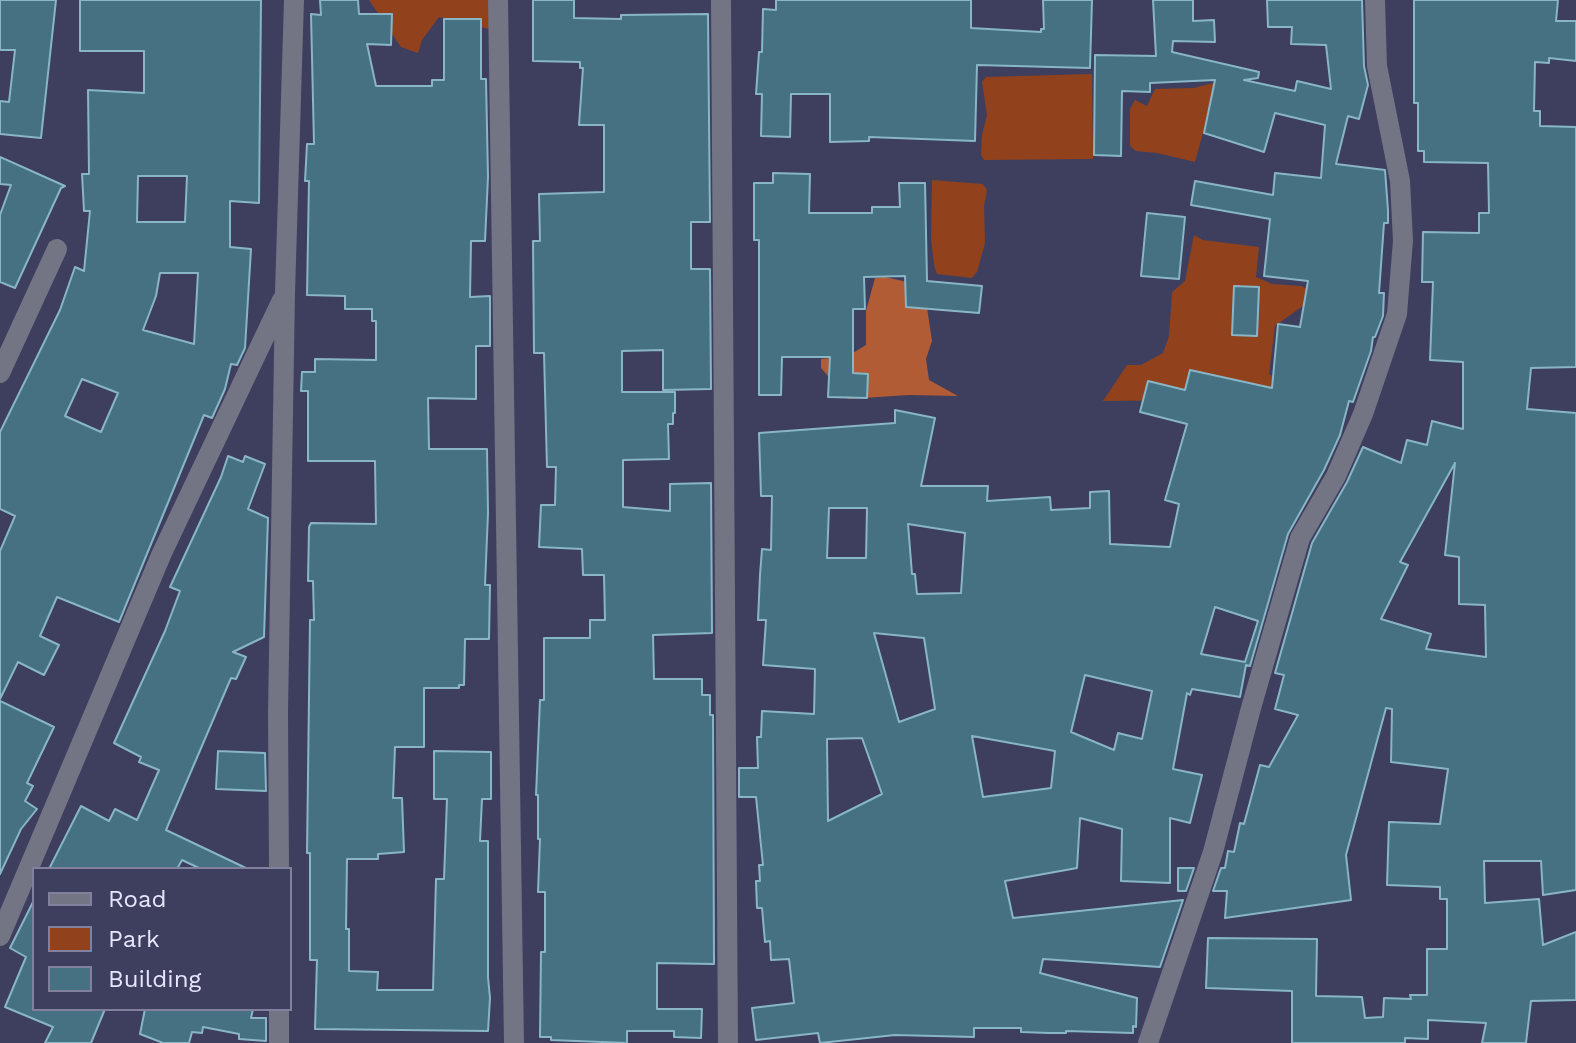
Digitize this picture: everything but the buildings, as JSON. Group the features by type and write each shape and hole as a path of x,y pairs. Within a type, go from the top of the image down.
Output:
{"street":[{"path":"279,867 278,713 285,293 294,0"},
{"path":"498,0 514,1043"},
{"path":"721,0 728,1043"},
{"path":"1148,1043 1213,852 1300,538 1336,476 1363,414 1397,314 1403,241 1400,181 1377,66 1375,0"},
{"path":"0,373 57,249"},
{"path":"0,936 162,553 285,293"},
{"path":"279,1011 279,1043"}],"green space":[{"path":"369,0 502,0 497,31 439,17 422,40 418,53 401,47"},
{"path":"1092,74 1093,159 984,160 981,155 982,135 987,115 982,82 986,77"},
{"path":"1217,82 1195,162 1136,151 1130,146 1130,109 1135,100 1147,106 1155,89 1194,88"},
{"path":"932,180 983,184 987,190 985,243 977,272 972,278 937,274 931,238"},
{"path":"1194,235 1203,240 1259,247 1256,277 1272,284 1301,286 1315,292 1307,303 1275,326 1269,374 1286,386 1282,399 1103,401 1127,365 1141,365 1163,353 1169,336 1172,292 1185,281"}],"shaded area":[{"path":"885,277 916,284 925,294 932,341 926,359 929,380 958,396 848,399 821,368 821,359 848,356 866,345 866,311 875,278"}]}
